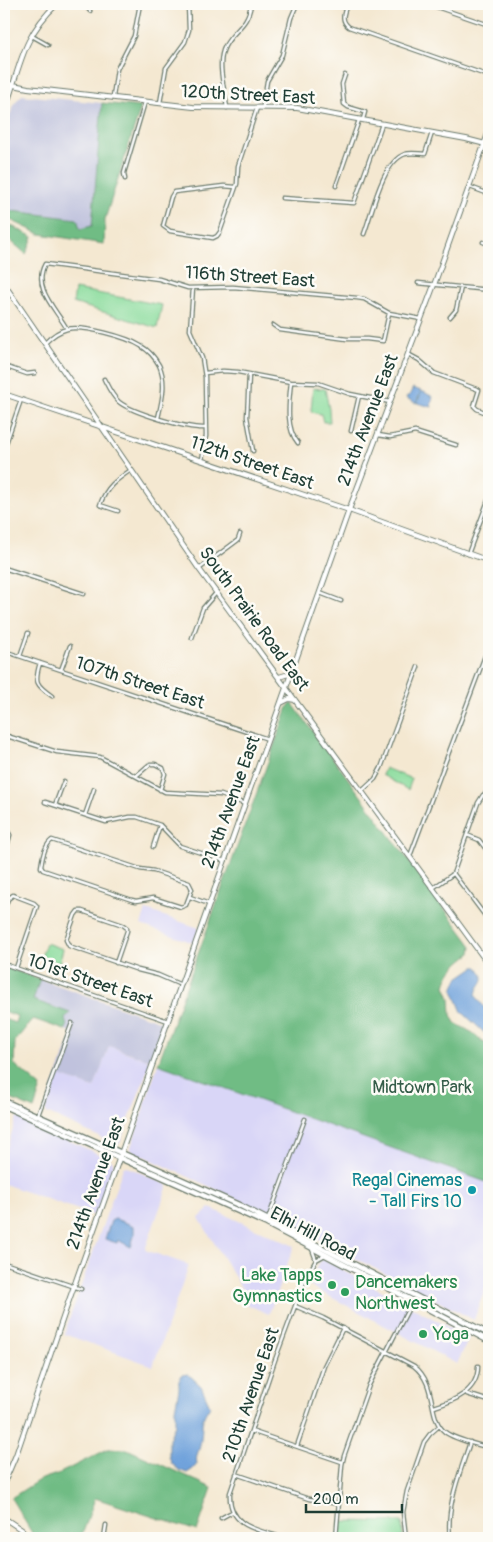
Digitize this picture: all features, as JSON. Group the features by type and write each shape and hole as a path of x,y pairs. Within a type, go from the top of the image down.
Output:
{"main road":[{"name":"Elhi Hill Road","path":"4,1101 268,1219 489,1334"},
{"name":"Elhi Hill Road","path":"4,1106 265,1223 489,1341"}],"street":[{"path":"4,16 8,4"},
{"path":"4,112 21,55 42,18 57,4"},
{"path":"84,4 90,11"},
{"path":"113,97 118,69 123,55 134,36 140,4"},
{"path":"160,103 166,68 187,38 189,28 188,4"},
{"path":"227,108 222,65 223,50 229,39 247,19 251,4"},
{"path":"263,106 266,81 282,55 292,18 298,4"},
{"path":"347,4 343,16 344,23 349,27 489,76"},
{"path":"428,4 489,26"},
{"path":"31,35 48,45"},
{"path":"336,186 365,112 344,104 342,84 345,74"},
{"name":"120th Street East","path":"4,83 193,107 263,106 297,108 487,144"},
{"path":"125,179 124,173 145,102"},
{"path":"235,187 224,186 174,192 163,225 164,228 170,231 213,238 217,236 235,187 238,166 258,107"},
{"path":"282,198 354,203 382,124"},
{"name":"214th Avenue East","path":"4,1483 16,1454 349,510 487,144 489,131"},
{"path":"364,234 383,180 390,168 405,154 425,154 432,133"},
{"path":"470,187 489,194"},
{"path":"483,242 489,244"},
{"name":"116th Street East","path":"67,329 56,310 47,300 43,290 44,265 50,263 159,279 193,288 228,286 357,298 389,313 421,319"},
{"path":"418,283 489,290"},
{"name":"South Prairie Road East","path":"4,284 199,568 489,964"},
{"path":"450,317 456,310 461,287"},
{"path":"193,288 190,330 202,358 204,374 206,428 202,460"},
{"path":"273,325 280,330 347,339 383,341 389,313"},
{"path":"45,343 57,333 67,329 88,328 129,340 141,346 156,361 162,373 163,384 158,418"},
{"path":"408,354 419,360 434,373 479,390 474,406 489,414"},
{"path":"4,366 27,374 35,373"},
{"path":"204,374 223,371 291,382 320,384 359,396 390,402"},
{"path":"249,374 247,417 253,450"},
{"path":"104,379 114,398 124,406 184,426 206,428"},
{"path":"291,382 289,414 293,437 298,443"},
{"name":"112th Street East","path":"4,394 349,510 489,561"},
{"path":"350,431 359,396"},
{"path":"4,449 21,400"},
{"path":"88,422 94,414"},
{"path":"378,434 390,437 414,432 456,446"},
{"path":"113,442 116,436 121,433"},
{"path":"118,511 100,505 109,486 132,470"},
{"path":"468,554 489,498"},
{"path":"199,568 238,540 240,534"},
{"path":"4,568 84,594"},
{"path":"192,638 203,608 217,592"},
{"path":"320,593 341,601"},
{"path":"20,656 28,633"},
{"path":"62,670 70,646"},
{"name":"107th Street East","path":"4,651 268,739"},
{"path":"410,856 485,656"},
{"path":"40,663 36,677 38,684 52,696"},
{"path":"362,790 370,784 381,768 418,667"},
{"path":"279,677 292,673"},
{"path":"281,703 288,699 296,700"},
{"path":"4,735 56,752 100,757 160,790 170,793 222,795 245,804"},
{"path":"136,776 150,764 163,768 165,774 160,790"},
{"path":"56,806 64,781"},
{"path":"85,815 94,789"},
{"path":"433,888 454,873 480,799 488,793"},
{"path":"45,802 106,822 133,816 160,825 180,846 225,861"},
{"path":"4,825 9,839 4,857"},
{"path":"153,847 160,825"},
{"path":"467,835 479,840 489,853"},
{"path":"52,840 140,869 154,871 189,882 192,889 190,897 184,907 153,898 136,901 49,872 41,867 48,843 52,840"},
{"path":"454,873 489,921"},
{"path":"4,910 9,897 12,895 34,902 37,907 16,968"},
{"path":"190,897 209,904"},
{"path":"116,963 127,928 107,919 78,911 66,940 69,946 116,963 158,974 181,985"},
{"name":"101st Street East","path":"4,964 168,1021"},
{"path":"38,1116 72,1023"},
{"path":"268,1219 305,1119"},
{"path":"312,1248 316,1260 325,1255"},
{"name":"210th Avenue East","path":"232,1512 229,1501 236,1474 295,1306 316,1260"},
{"path":"4,1264 81,1289"},
{"path":"336,1538 342,1462 369,1385 416,1296"},
{"path":"295,1306 343,1328 414,1366 423,1374 429,1384 440,1426 447,1433 489,1448"},
{"path":"297,1446 324,1366 343,1328"},
{"path":"434,1407 451,1402 466,1393 474,1382 478,1366"},
{"path":"466,1393 489,1401"},
{"path":"406,1538 403,1512 408,1491 424,1442 440,1426"},
{"path":"251,1431 342,1462"},
{"path":"450,1538 449,1519 451,1502 470,1442"},
{"path":"236,1474 309,1499 339,1504"},
{"path":"221,1518 232,1512 246,1526 284,1538"},
{"path":"4,1518 22,1530 27,1538"},
{"path":"104,1538 106,1525"}],"shaded area":[{"path":"22,95 102,103 92,226 80,229 77,219 4,210 4,129 16,101"},
{"path":"146,910 199,928 194,943 141,925"},
{"path":"40,979 164,1023 150,1060 109,1046 94,1088 57,1075 73,1033 65,1030 67,1027 65,1018 70,1014 33,1000"},
{"path":"109,1046 151,1061 120,1143 117,1145 45,1111 57,1075 94,1088"},
{"path":"158,1064 489,1183 489,1277 474,1320 274,1216 130,1150"},
{"path":"17,1117 112,1160 114,1165 96,1216 4,1184 4,1156"},
{"path":"125,1166 168,1185 145,1250 189,1265 153,1366 64,1334"},
{"path":"210,1208 294,1246 269,1314 239,1301 242,1289 199,1218"},
{"path":"323,1259 469,1338 457,1364 308,1285 319,1262"}],"green space":[{"path":"102,103 141,107 105,219 104,244 40,234 4,217 4,210 77,219 80,229 92,226"},
{"path":"4,222 33,237 26,254 4,235"},
{"path":"75,289 162,305 157,328 73,303"},
{"path":"313,388 325,389 330,422 323,422 321,414 311,412"},
{"name":"Midtown Park","path":"292,703 472,946 471,953 451,971 445,986 450,998 451,1015 455,1023 473,1033 489,1047 489,1183 158,1064 288,707"},
{"path":"385,768 412,779 408,790 382,775"},
{"path":"46,943 63,949 59,963 41,957"},
{"path":"4,967 40,979 33,1000 70,1013 65,1019 67,1027 65,1030 33,1019 15,1041 14,1064 41,1087 34,1109 4,1096 4,1019 15,1023 17,1016 4,1011"},
{"path":"108,1449 127,1449 212,1488 197,1531 95,1498 81,1538 35,1538 11,1498 39,1480 60,1473"},
{"path":"341,1521 402,1522 403,1538 339,1538"}],"water":[{"path":"413,388 421,391 416,403 406,398"},
{"path":"422,391 433,397 432,407 417,403"},
{"path":"474,967 478,967 483,977 476,996 489,1014 489,1037 462,1012 453,990 458,978"},
{"path":"115,1219 134,1226 131,1247 118,1240 117,1243 105,1239 111,1221"},
{"path":"188,1374 201,1386 210,1406 203,1421 200,1448 196,1458 197,1464 187,1473 179,1470 172,1464 169,1457 169,1439 175,1425 179,1381 182,1375"}],"place":[{"name":"Regal Cinemas - Tall Firs 10","path":"472,1190"},
{"name":"Lake Tapps Gymnastics","path":"332,1285"},
{"name":"Dancemakers Northwest","path":"345,1292"},
{"name":"Yoga","path":"423,1334"}]}
